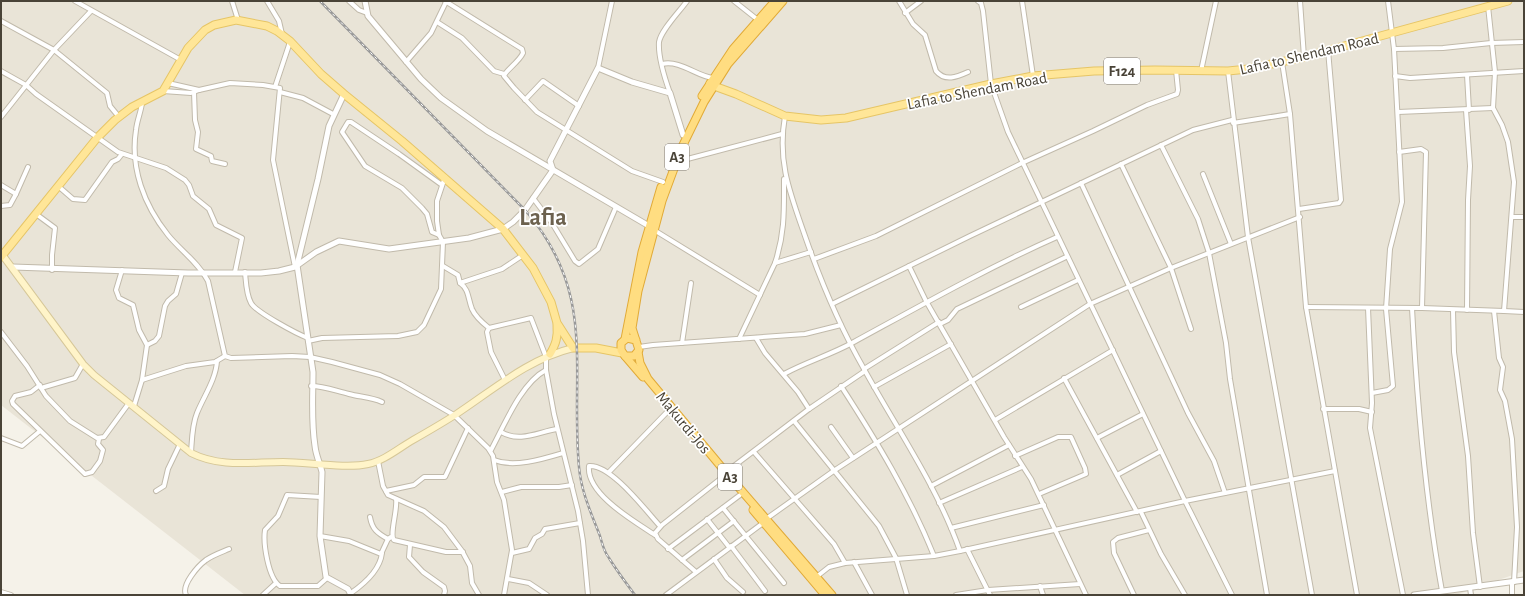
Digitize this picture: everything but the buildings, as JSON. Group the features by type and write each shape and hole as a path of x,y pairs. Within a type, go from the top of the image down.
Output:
{"highway":[{"name":"A3","path":"624,354 623,341 631,302 663,182 683,135 697,104 733,49 775,1"},
{"name":"A3","path":"639,350 632,328 633,319 651,228 676,162 712,81 783,1"},
{"path":"623,341 630,338 636,340"},
{"path":"624,354 631,357 639,350"},
{"name":"Makurdi-Jos","path":"639,350 643,370 648,379 764,521"},
{"name":"Makurdi-Jos","path":"624,354 725,474 740,494 814,578 832,595"},
{"name":"Makurdi-Jos","path":"814,578 825,595"}],"main road":[{"name":"Lafia to Shendam Road","path":"712,81 736,94 785,116 821,120 846,118 991,84 1034,76 1094,71 1176,70 1201,72 1248,69 1304,57 1496,3 1508,1"},
{"path":"573,348 557,323 545,288 523,255 503,229 445,177 321,74 282,34 257,23 238,20 214,25 205,30 196,38 163,91 132,107 97,138 2,255 13,267 83,364 94,376 132,404 180,444 191,452 210,461 224,463 359,466 369,464 378,461 454,415 505,380 548,355 573,348 596,348 624,354"},
{"path":"548,355 555,346 558,335 557,323"},
{"path":"596,348 623,341"}],"street":[{"path":"75,1 181,60"},
{"path":"232,1 238,20"},
{"path":"267,1 279,21 282,34"},
{"path":"349,1 359,10 367,13"},
{"path":"365,1 367,13 406,62 430,89 468,119 760,295"},
{"path":"406,62 425,40 437,22 445,1 522,50 519,60 504,74"},
{"path":"553,170 550,161 598,68 612,1"},
{"path":"683,135 663,75 659,42 662,35 687,1"},
{"path":"734,1 758,20"},
{"path":"899,1 913,24 925,36 936,70 940,75 951,78 968,72"},
{"path":"905,13 921,1"},
{"path":"978,1 982,4 983,10 991,84 1005,125 1066,257 1232,595"},
{"path":"1022,1 1034,76"},
{"path":"1201,72 1216,1"},
{"path":"1300,1 1304,57"},
{"path":"1372,392 1388,390 1394,386 1386,309 1390,249 1402,202 1394,49 1388,1"},
{"path":"1488,6 1495,72 1493,108 1502,125 1510,149 1515,197 1504,311"},
{"path":"2,115 54,50 91,11"},
{"path":"1,21 54,50 64,60 107,93 110,106 119,117"},
{"path":"437,22 462,38 494,71 504,74 506,79 537,112 632,171 663,182"},
{"path":"275,87 290,41"},
{"path":"1394,49 1443,48 1491,43 1524,42"},
{"path":"1299,209 1339,203 1341,200 1328,50"},
{"path":"1282,62 1290,114 1300,218 1306,307 1357,595"},
{"path":"662,64 682,66 712,81"},
{"path":"598,68 632,82 670,93"},
{"path":"814,259 876,236 1022,163 1093,132 1147,105 1177,94 1176,70"},
{"path":"1,71 26,85 97,138 122,154 166,168 184,180 189,185 193,196 209,209 216,226 242,238 235,272"},
{"path":"1228,71 1232,122 1248,237 1312,595"},
{"path":"1395,76 1410,78 1524,71"},
{"path":"1467,75 1470,166 1468,200 1467,310"},
{"path":"525,100 543,81 579,106"},
{"path":"168,83 199,90"},
{"path":"163,91 179,94 194,92 230,83 280,88 273,160 296,266 313,372 311,386 314,444 316,457 320,464 320,536 327,578"},
{"path":"194,92 195,120 198,132 196,149 211,156 212,161 225,164"},
{"path":"280,92 303,98 333,114"},
{"path":"296,266 333,114 344,94"},
{"path":"142,103 136,128 135,158 140,183 152,212 169,235 204,273 208,281 215,306 225,356"},
{"path":"1398,112 1493,108"},
{"path":"832,304 1193,130 1232,122 1290,114"},
{"path":"739,339 775,263 784,224 782,134 785,116"},
{"path":"439,235 432,232 427,214 402,188 365,166 342,132 344,126 348,122 351,122 407,159 442,186"},
{"path":"676,162 782,134"},
{"path":"1161,145 1184,194 1198,218 1209,253 1226,343 1248,488 1267,595"},
{"path":"1399,152 1421,149 1426,152 1422,308"},
{"path":"58,186 73,199 85,200 112,162 118,159 122,154"},
{"path":"1121,164 1171,268 1191,329"},
{"path":"1,206 10,205 28,167"},
{"path":"13,267 52,270 122,270 182,273 279,271 296,266 316,252 339,241 389,249 469,238 503,229 525,210 553,170"},
{"path":"784,172 810,252 841,325 864,370 932,486 960,551"},
{"path":"1203,174 1231,244"},
{"path":"245,272 247,291 253,305 290,331 308,340 322,338 398,336 417,332 424,325 441,289 443,242 439,235 437,221 438,201 445,177"},
{"path":"1081,183 1188,413 1214,461 1226,493"},
{"path":"1,185 16,194"},
{"path":"533,198 552,223 575,261 579,264 598,249 616,207"},
{"path":"36,214 55,228 52,270"},
{"path":"1512,216 1524,217"},
{"path":"666,595 730,546 835,470 972,379 1090,304 1171,268 1300,218"},
{"path":"784,374 803,364 850,344 926,301 1057,237"},
{"path":"775,263 810,252"},
{"path":"460,283 502,269 523,255"},
{"path":"655,535 660,526 725,474 809,409 864,370 939,323 948,320 957,309 1066,257"},
{"path":"443,266 458,275 460,283 464,286 468,294 472,310 490,328"},
{"path":"909,266 926,301 1009,446 1031,479 1086,595"},
{"path":"99,439 104,437 132,404 142,380 147,345 139,330 133,305 119,298 116,290 122,270"},
{"path":"147,345 155,341 158,336 165,306 176,294 182,273"},
{"path":"1021,307 1078,280"},
{"path":"682,343 691,283"},
{"path":"1306,307 1386,309 1422,308 1524,312"},
{"path":"1368,308 1372,392 1370,428 1403,595"},
{"path":"1412,308 1418,417 1434,544 1442,591"},
{"path":"1453,310 1454,352 1468,456 1473,533 1480,587"},
{"path":"1494,311 1499,358 1503,367 1500,390 1505,401 1512,439 1517,527 1512,595"},
{"path":"505,380 491,352 486,332 490,328 531,318 548,355 546,370 557,430 572,485 580,523 588,595"},
{"path":"639,350 682,343 805,334 841,325"},
{"path":"1,332 27,366 46,396 68,419 99,439"},
{"path":"756,338 765,353 784,374 809,409"},
{"path":"874,387 951,344"},
{"path":"995,420 1113,350"},
{"path":"225,356 231,358 273,355 310,357 380,375 400,384 454,415 491,450 494,460 497,482 502,492 512,552 504,595"},
{"path":"142,380 186,366 217,361 225,356"},
{"path":"191,452 194,425 197,414 214,373 217,361"},
{"path":"83,364 75,378 40,387 31,392 17,395 12,401 13,404 40,431 83,473 87,475 92,472 103,453 103,448 98,444 99,439"},
{"path":"491,450 525,390 535,377 546,370"},
{"path":"1064,378 1185,595"},
{"path":"311,386 320,386 354,395 365,396 382,402"},
{"path":"841,386 877,442 923,529 934,556"},
{"path":"1364,410 1372,403"},
{"path":"1323,409 1364,410 1372,412"},
{"path":"609,472 670,410"},
{"path":"1097,438 1143,414"},
{"path":"794,421 874,518 896,558 907,595"},
{"path":"31,437 35,426"},
{"path":"831,427 853,458"},
{"path":"386,491 414,485 424,477 446,477 468,428"},
{"path":"501,432 514,436 528,437 557,430"},
{"path":"1,438 20,446 40,431"},
{"path":"1015,456 1058,437 1071,437 1086,468 1086,474 1039,494"},
{"path":"156,491 164,486 168,469 180,444"},
{"path":"932,486 1009,446"},
{"path":"1117,475 1161,451"},
{"path":"754,452 834,544 845,563"},
{"path":"494,460 507,463 535,462 563,453"},
{"path":"378,461 381,482 390,497 413,504 424,511 444,527 463,552 470,566 472,583 479,595"},
{"path":"660,526 609,472 596,466 589,466 590,475 595,487 603,497 655,535 668,549 696,572"},
{"path":"940,503 1022,467"},
{"path":"814,578 830,567 845,563 934,556 1185,501 1335,471"},
{"path":"502,492 521,487 560,487 572,485"},
{"path":"668,549 740,494"},
{"path":"321,497 287,495 278,516 265,530 266,553 276,583 287,588 317,586 327,578"},
{"path":"327,578 337,582 351,594 366,581 377,568 382,553 390,538 396,513 396,499"},
{"path":"951,528 1044,505"},
{"path":"723,508 784,583"},
{"path":"370,517 375,532 399,542 446,552 463,552"},
{"path":"707,519 765,591"},
{"path":"682,560 734,521"},
{"path":"512,552 529,550 535,538 542,534 545,529 580,523"},
{"path":"1134,595 1114,553 1113,542 1118,538 1149,530"},
{"path":"320,536 349,541 382,553"},
{"path":"410,545 409,557 423,572 443,586 445,591 444,595"},
{"path":"186,595 184,590 186,585 200,565 207,559 229,549"},
{"path":"968,549 990,595"},
{"path":"714,559 727,578 743,592"},
{"path":"854,562 872,595"},
{"path":"508,579 529,583 547,595"},
{"path":"1414,595 1524,580"},
{"path":"263,595 276,583"},
{"path":"956,595 988,590 1080,584"},
{"path":"1040,586 1043,595"},
{"path":"1470,588 1471,595"},
{"path":"1,592 11,595"}],"shaded area":[{"path":"1,1 1524,1 1524,571 1456,595 245,595 1,405"}],"railway":[{"path":"320,1 525,210 548,241 563,272 572,302 576,333 577,431 579,467 582,485 603,547 618,572 635,595"}],"district":[{"name":"Lafia","path":"543,217"}]}
